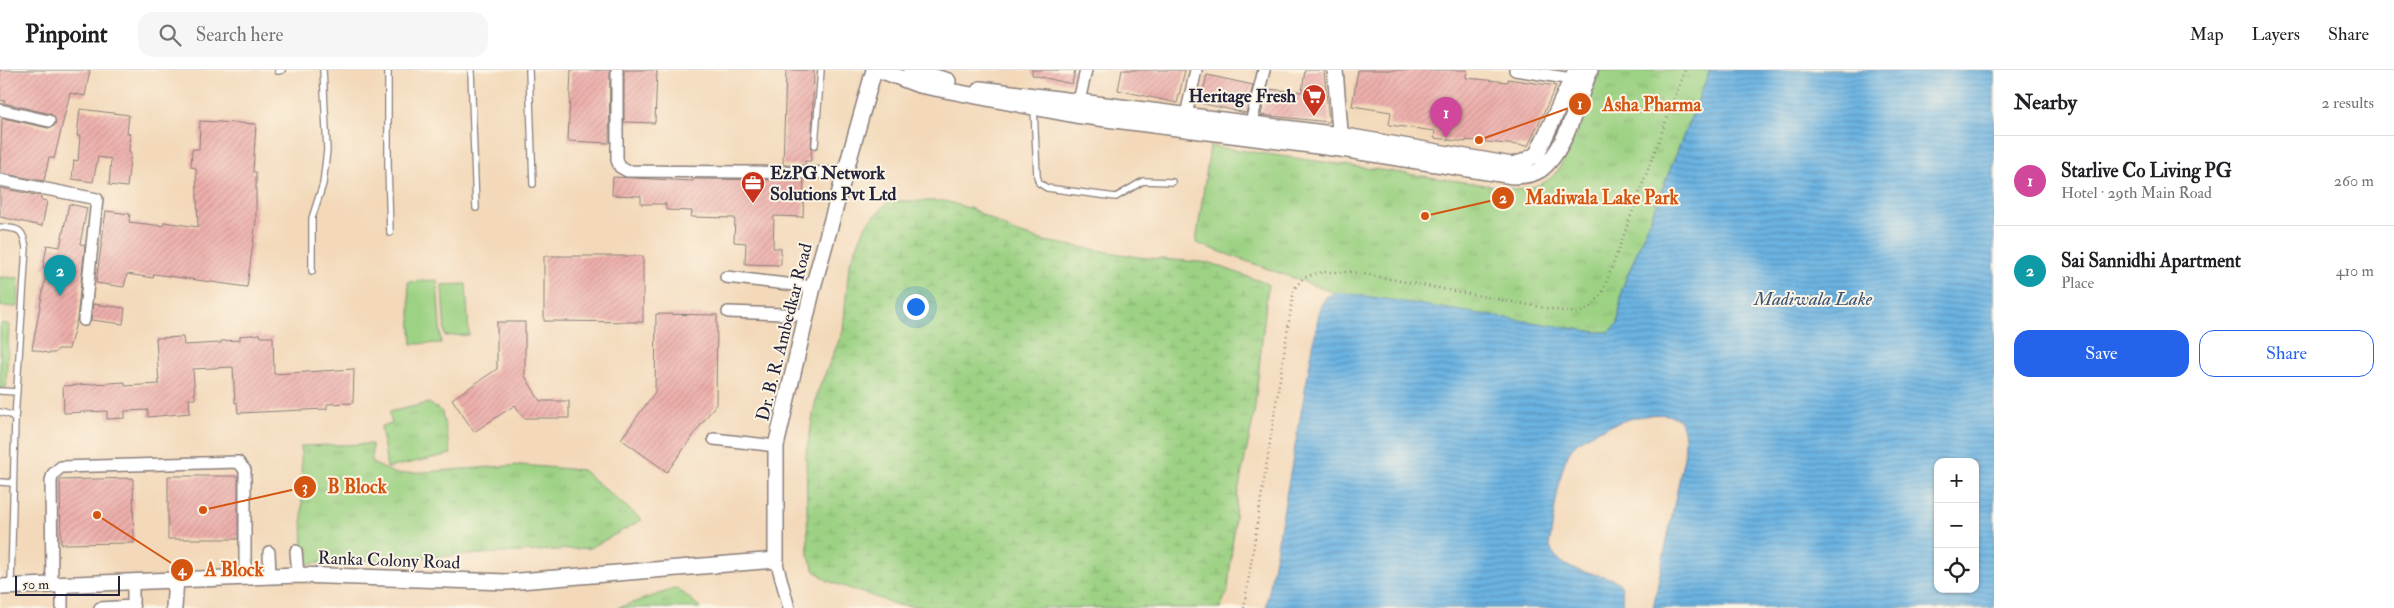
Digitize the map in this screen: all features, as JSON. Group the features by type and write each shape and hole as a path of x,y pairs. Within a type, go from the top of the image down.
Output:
{"main road":[{"name":"Dr. B. R. Ambedkar Road","path":"776,560 776,446 813,287 874,70"},
{"path":"880,70 919,85 1085,117 1340,142 1488,162 1517,164 1537,154 1574,74"},
{"path":"911,70 935,74 977,88 1251,123 1473,171 1514,176 1527,175 1538,171 1547,164 1559,148 1590,70"},
{"path":"1335,70 1340,142"},
{"name":"Ranka Colony Road","path":"5,587 298,575 507,582 776,560"},
{"path":"174,608 176,579"}],"street":[{"path":"617,70 617,160 620,167 627,171 845,173"},
{"path":"1079,101 1086,70"},
{"path":"1186,115 1196,70"},
{"path":"1251,123 1264,70"},
{"path":"1515,70 1574,74"},
{"path":"0,110 49,120"},
{"path":"0,180 97,199 84,320"},
{"path":"726,277 813,287"},
{"path":"728,312 806,315"},
{"path":"714,438 776,446"},
{"path":"62,608 57,584 51,482 57,470 61,467 238,462 245,470 245,577"},
{"path":"296,551 298,575"},
{"path":"269,552 270,576"},
{"name":"Dr. B. R. Ambedkar Road","path":"776,560 789,608"},
{"path":"100,608 133,607 133,581"}],"lane":[{"path":"312,271 312,218 323,184 327,150 323,70"},
{"path":"388,70 390,233"},
{"path":"470,70 476,208"},
{"path":"529,70 533,184"},
{"path":"815,145 821,70"},
{"path":"1034,108 1037,176 1039,183 1047,188 1116,197 1143,181 1172,182"},
{"path":"0,227 18,229 24,235 26,248 16,392 13,483 5,587"},
{"path":"0,391 16,392"},
{"path":"0,412 11,414 15,420"},
{"path":"0,482 13,483"}],"path":[{"path":"1244,608 1294,289 1304,276 1322,272 1352,272 1550,309 1570,312 1586,311 1593,307 1603,291 1685,70"}],"green space":[{"path":"1600,70 1710,70 1622,289 1618,324 1609,332 1596,332 1335,293 1196,243 1210,146 1514,189 1530,188 1540,185 1549,179 1559,168 1573,142"},
{"path":"889,201 945,201 972,209 1017,233 1045,241 1138,257 1210,263 1268,284 1254,415 1237,496 1228,590 1220,608 941,608 898,605 828,581 815,571 808,555 806,454 817,393 843,331 849,265 866,225"},
{"path":"0,277 19,278 18,307 0,306"},
{"path":"437,280 441,343 412,344 408,282"},
{"path":"466,284 469,335 445,336 442,285"},
{"path":"0,324 9,324 6,388 0,388"},
{"path":"429,403 442,412 451,454 387,468 381,426 392,424 389,412"},
{"path":"372,444 372,463 396,474 520,465 582,470 642,520 590,548 303,564 301,446"},
{"path":"677,588 701,608 617,608"}],"water":[{"name":"Madiwala Lake","path":"1710,70 1994,70 1994,608 1653,608 1684,457 1685,443 1682,424 1679,420 1670,415 1657,414 1623,421 1606,427 1578,442 1571,449 1567,458 1557,495 1549,545 1556,557 1566,565 1618,582 1622,588 1622,608 1266,608 1320,307 1326,297 1335,293 1346,293 1596,332 1609,332 1618,324 1622,289"}],"building":[{"path":"0,70 90,70 85,96 70,93 54,159 49,157 44,181 0,173 2,118 48,128 54,126 56,122 51,114 4,103 5,101 0,100"},
{"path":"571,70 610,70 609,143 568,141"},
{"path":"624,70 657,70 655,123 624,122"},
{"path":"786,70 814,70 811,161 805,161 805,165 783,165"},
{"path":"1032,70 1075,70 1072,84 1032,75"},
{"path":"1122,70 1185,70 1177,103 1118,90"},
{"path":"1305,70 1324,70 1329,122 1261,115 1267,89 1302,92"},
{"path":"1358,70 1467,70 1466,78 1508,82 1508,79 1556,86 1528,146 1466,140 1466,142 1434,138 1435,131 1389,125 1391,112 1352,106"},
{"path":"1207,75 1253,85 1246,113 1200,103"},
{"path":"80,109 129,115 127,133 130,134 129,152 131,152 127,187 109,185 111,159 98,157 93,182 72,179 74,160 78,161 80,136 77,136"},
{"path":"200,121 256,124 253,172 256,172 256,221 247,287 154,274 153,278 127,274 124,287 96,283 106,211 130,214 129,222 163,226 164,222 198,227 196,168 191,167 192,149 199,149"},
{"path":"613,177 693,181 693,179 804,180 803,217 774,216 773,248 781,248 781,265 745,264 746,243 734,242 735,218 691,217 692,211 666,210 666,204 641,204 641,196 612,195"},
{"path":"0,188 41,196 41,200 47,201 42,226 0,217"},
{"path":"69,204 87,208 80,244 85,245 77,319 69,349 58,349 55,353 47,353 32,349 47,269 43,268 47,245 60,247"},
{"path":"544,256 643,256 643,322 544,321"},
{"path":"93,304 125,308 123,324 91,320"},
{"path":"656,314 717,315 716,404 667,472 621,439 655,392"},
{"path":"497,322 525,322 525,376 540,401 569,401 569,418 524,418 515,405 474,432 452,399 497,369"},
{"path":"260,334 261,337 273,337 274,374 354,369 353,403 327,404 327,409 238,413 237,402 235,403 233,367 193,369 195,399 189,399 190,413 148,417 148,410 125,411 125,418 107,419 107,411 64,413 63,386 125,382 125,386 159,384 156,338 183,337 184,345 221,343 221,341 240,340 240,336"},
{"path":"168,476 238,476 238,539 168,539"},
{"path":"133,478 134,543 61,544 60,480"}],"place":[{"name":"Heritage Fresh","path":"1314,117"},
{"name":"Starlive Co Living PG","path":"1446,138"},
{"name":"Asha Pharma","path":"1479,140"},
{"name":"EzPG Network Solutions Pvt Ltd","path":"753,204"},
{"name":"Madiwala Lake Park","path":"1425,216"},
{"name":"Sai Sannidhi Apartment","path":"60,296"},
{"name":"B Block","path":"203,510"},
{"name":"A Block","path":"97,515"}]}
